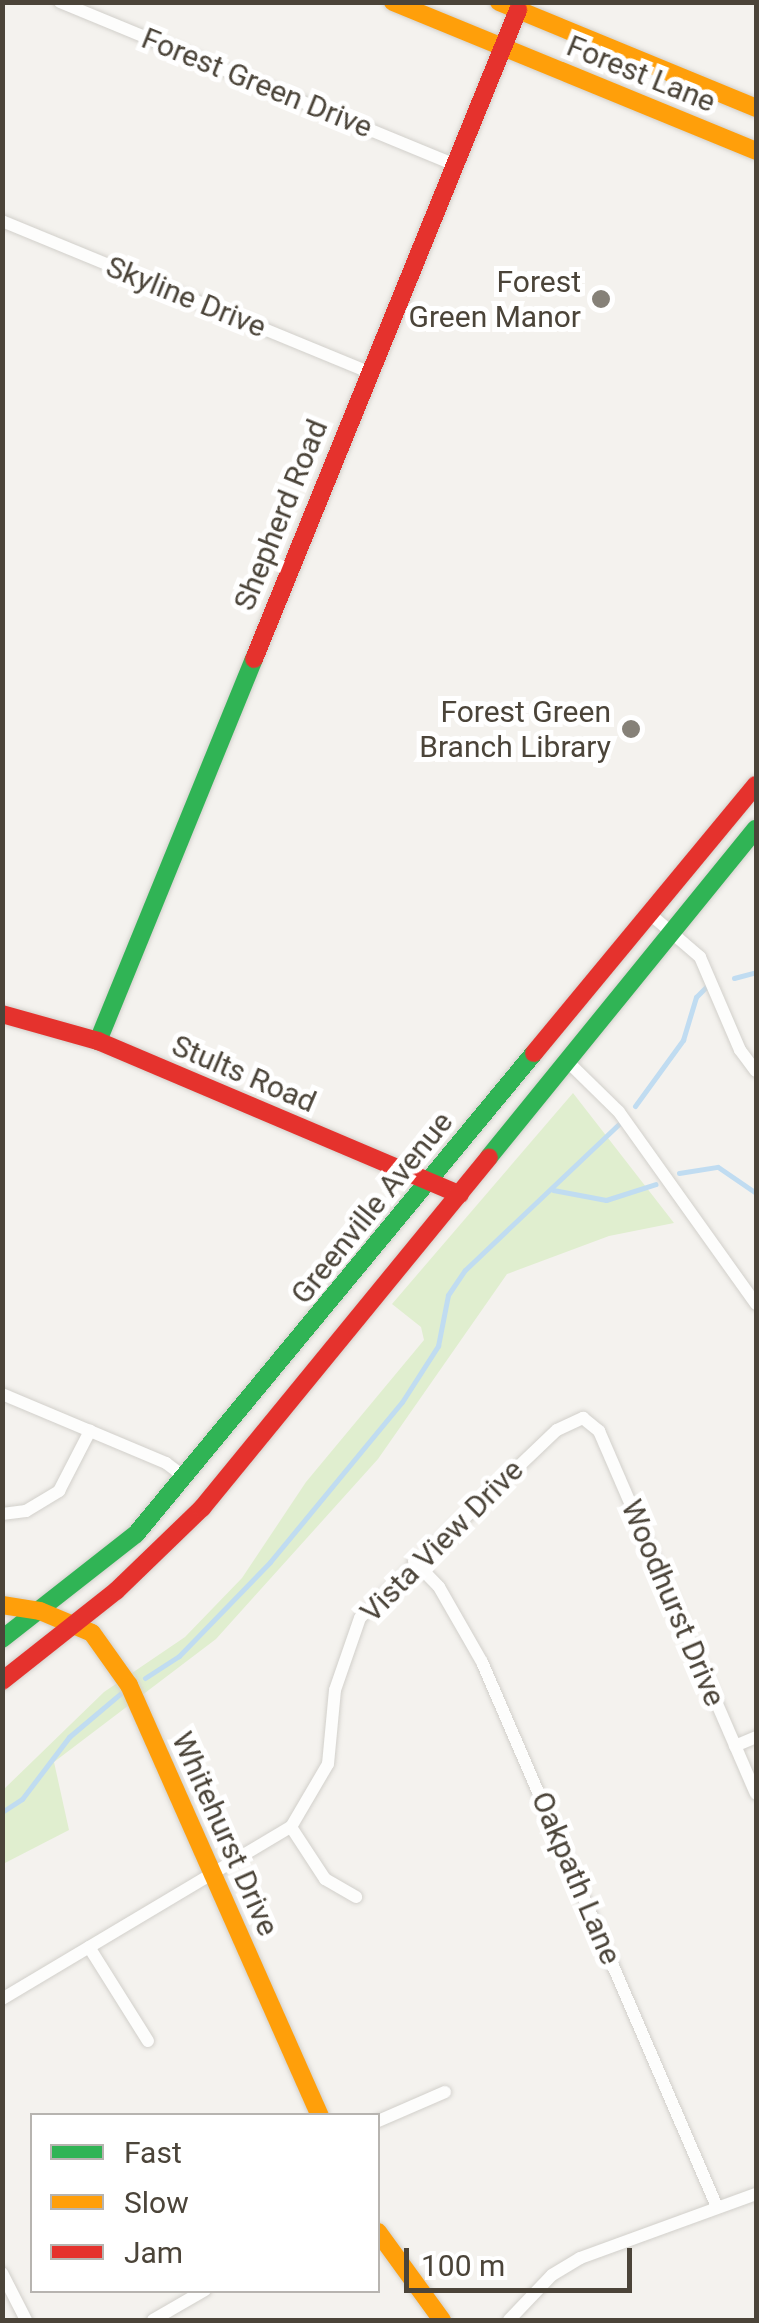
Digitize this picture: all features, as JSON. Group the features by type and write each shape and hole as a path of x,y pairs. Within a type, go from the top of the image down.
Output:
{"main road":[{"name":"Forest Lane","path":"394,2 755,147"},
{"name":"Forest Lane","path":"500,2 756,108"},
{"name":"Shepherd Road","path":"98,1042 518,10"},
{"name":"Greenville Avenue","path":"2,1640 115,1553 186,1478 756,785"},
{"name":"Greenville Avenue","path":"2,1682 76,1625 202,1508 756,829"},
{"name":"Stults Road","path":"2,1014 98,1042 460,1195"},
{"name":"Whitehurst Drive","path":"2,1604 40,1611 76,1625 104,1645 129,1686 319,2113"},
{"path":"380,2235 442,2320"}],"street":[{"name":"Forest Green Drive","path":"60,2 454,164"},
{"name":"Skyline Drive","path":"2,222 370,372"},
{"path":"650,914 700,957 740,1050 756,1071"},
{"path":"568,1062 619,1112 756,1304"},
{"path":"2,1394 186,1478"},
{"name":"Vista View Drive","path":"2,1999 291,1827 328,1764 346,1648 360,1618 414,1561 556,1430 583,1418"},
{"name":"Woodhurst Drive","path":"583,1418 599,1431 756,1794"},
{"path":"2,1514 26,1511 60,1492 90,1431"},
{"name":"Oakpath Lane","path":"414,1561 447,1598 482,1662 718,2207"},
{"path":"736,1746 756,1737"},
{"path":"291,1827 325,1879 356,1897"},
{"path":"88,1947 148,2041"},
{"path":"380,2121 445,2092"},
{"path":"510,2320 552,2275 580,2258 756,2194"},
{"path":"2,2273 26,2320"},
{"path":"154,2320 200,2293"}],"green space":[{"path":"573,1093 674,1223 609,1236 507,1274 378,1459 216,1639 54,1762 69,1830 3,1864 3,1790 104,1692 185,1637 242,1578 306,1482 424,1340 421,1327 392,1304"}],"waterway":[{"path":"734,978 756,972"},
{"path":"635,1106 683,1040 696,997 709,984"},
{"path":"145,1678 179,1656 270,1562 402,1402 438,1346 448,1295 465,1270 618,1125"},
{"path":"679,1173 718,1167 756,1193"},
{"path":"553,1190 606,1200 656,1184"},
{"path":"2,1812 22,1799 69,1737 121,1693"}],"traffic: fast":[{"path":"98,1041 254,659"},
{"path":"489,1157 756,829"},
{"path":"2,1639 136,1534 534,1053"}],"traffic: slow":[{"path":"393,2 756,151"},
{"path":"499,2 756,108"},
{"path":"2,1605 40,1611 92,1633 129,1685 319,2113"},
{"path":"380,2235 442,2320"}],"traffic: jam":[{"path":"254,659 518,10"},
{"path":"534,1053 756,785"},
{"path":"2,1014 98,1041 460,1195"},
{"path":"2,1681 116,1591 202,1508 489,1157"}],"place":[{"name":"Forest Green Manor","path":"601,299"},
{"name":"Forest Green Branch Library","path":"631,729"}]}
